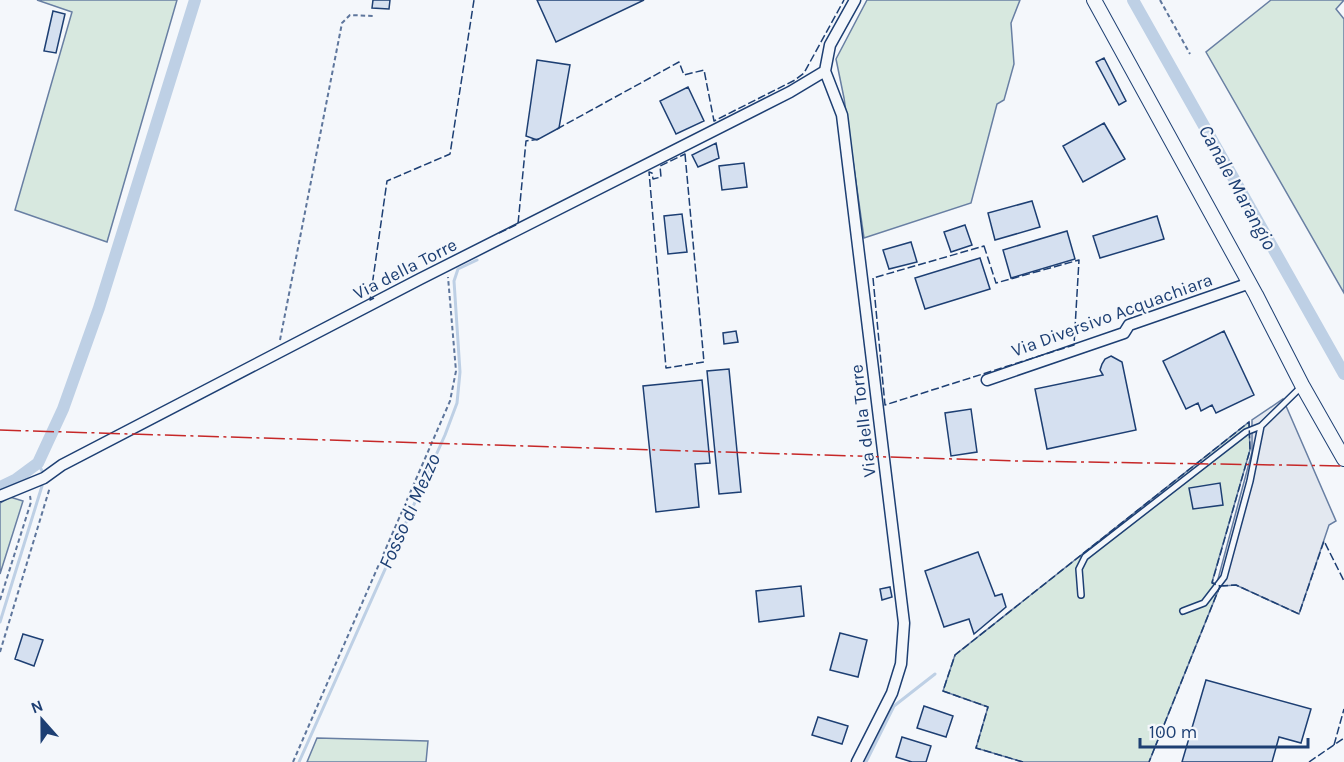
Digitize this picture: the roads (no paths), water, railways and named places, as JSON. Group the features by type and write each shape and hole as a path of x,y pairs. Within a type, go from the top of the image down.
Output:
{"main road":[{"path":"1094,0 1250,283 1302,386 1342,456 1344,468"}],"street":[{"path":"825,71 830,45 855,0"},
{"name":"Via della Torre","path":"0,496 44,478 62,465 790,92 825,71 842,115 904,623 901,664 892,693 857,762"},
{"name":"Via Diversivo Acquachiara","path":"987,380 1124,333 1129,325 1250,283"}],"lane":[{"path":"1081,595 1079,568 1085,557 1246,432 1261,426 1302,386"},
{"path":"1183,611 1204,603 1224,577 1250,481 1261,426"}],"waterway":[{"path":"0,487 15,480 38,463 63,409 99,308 195,0"},
{"name":"Canale Marangio","path":"1133,0 1344,374"},
{"name":"Fosso di Mezzo","path":"299,762 445,435 457,403 460,372 454,281 458,269 477,260"},
{"path":"38,463 42,471"},
{"path":"0,622 42,486"},
{"path":"866,762 894,706 935,674"}]}
